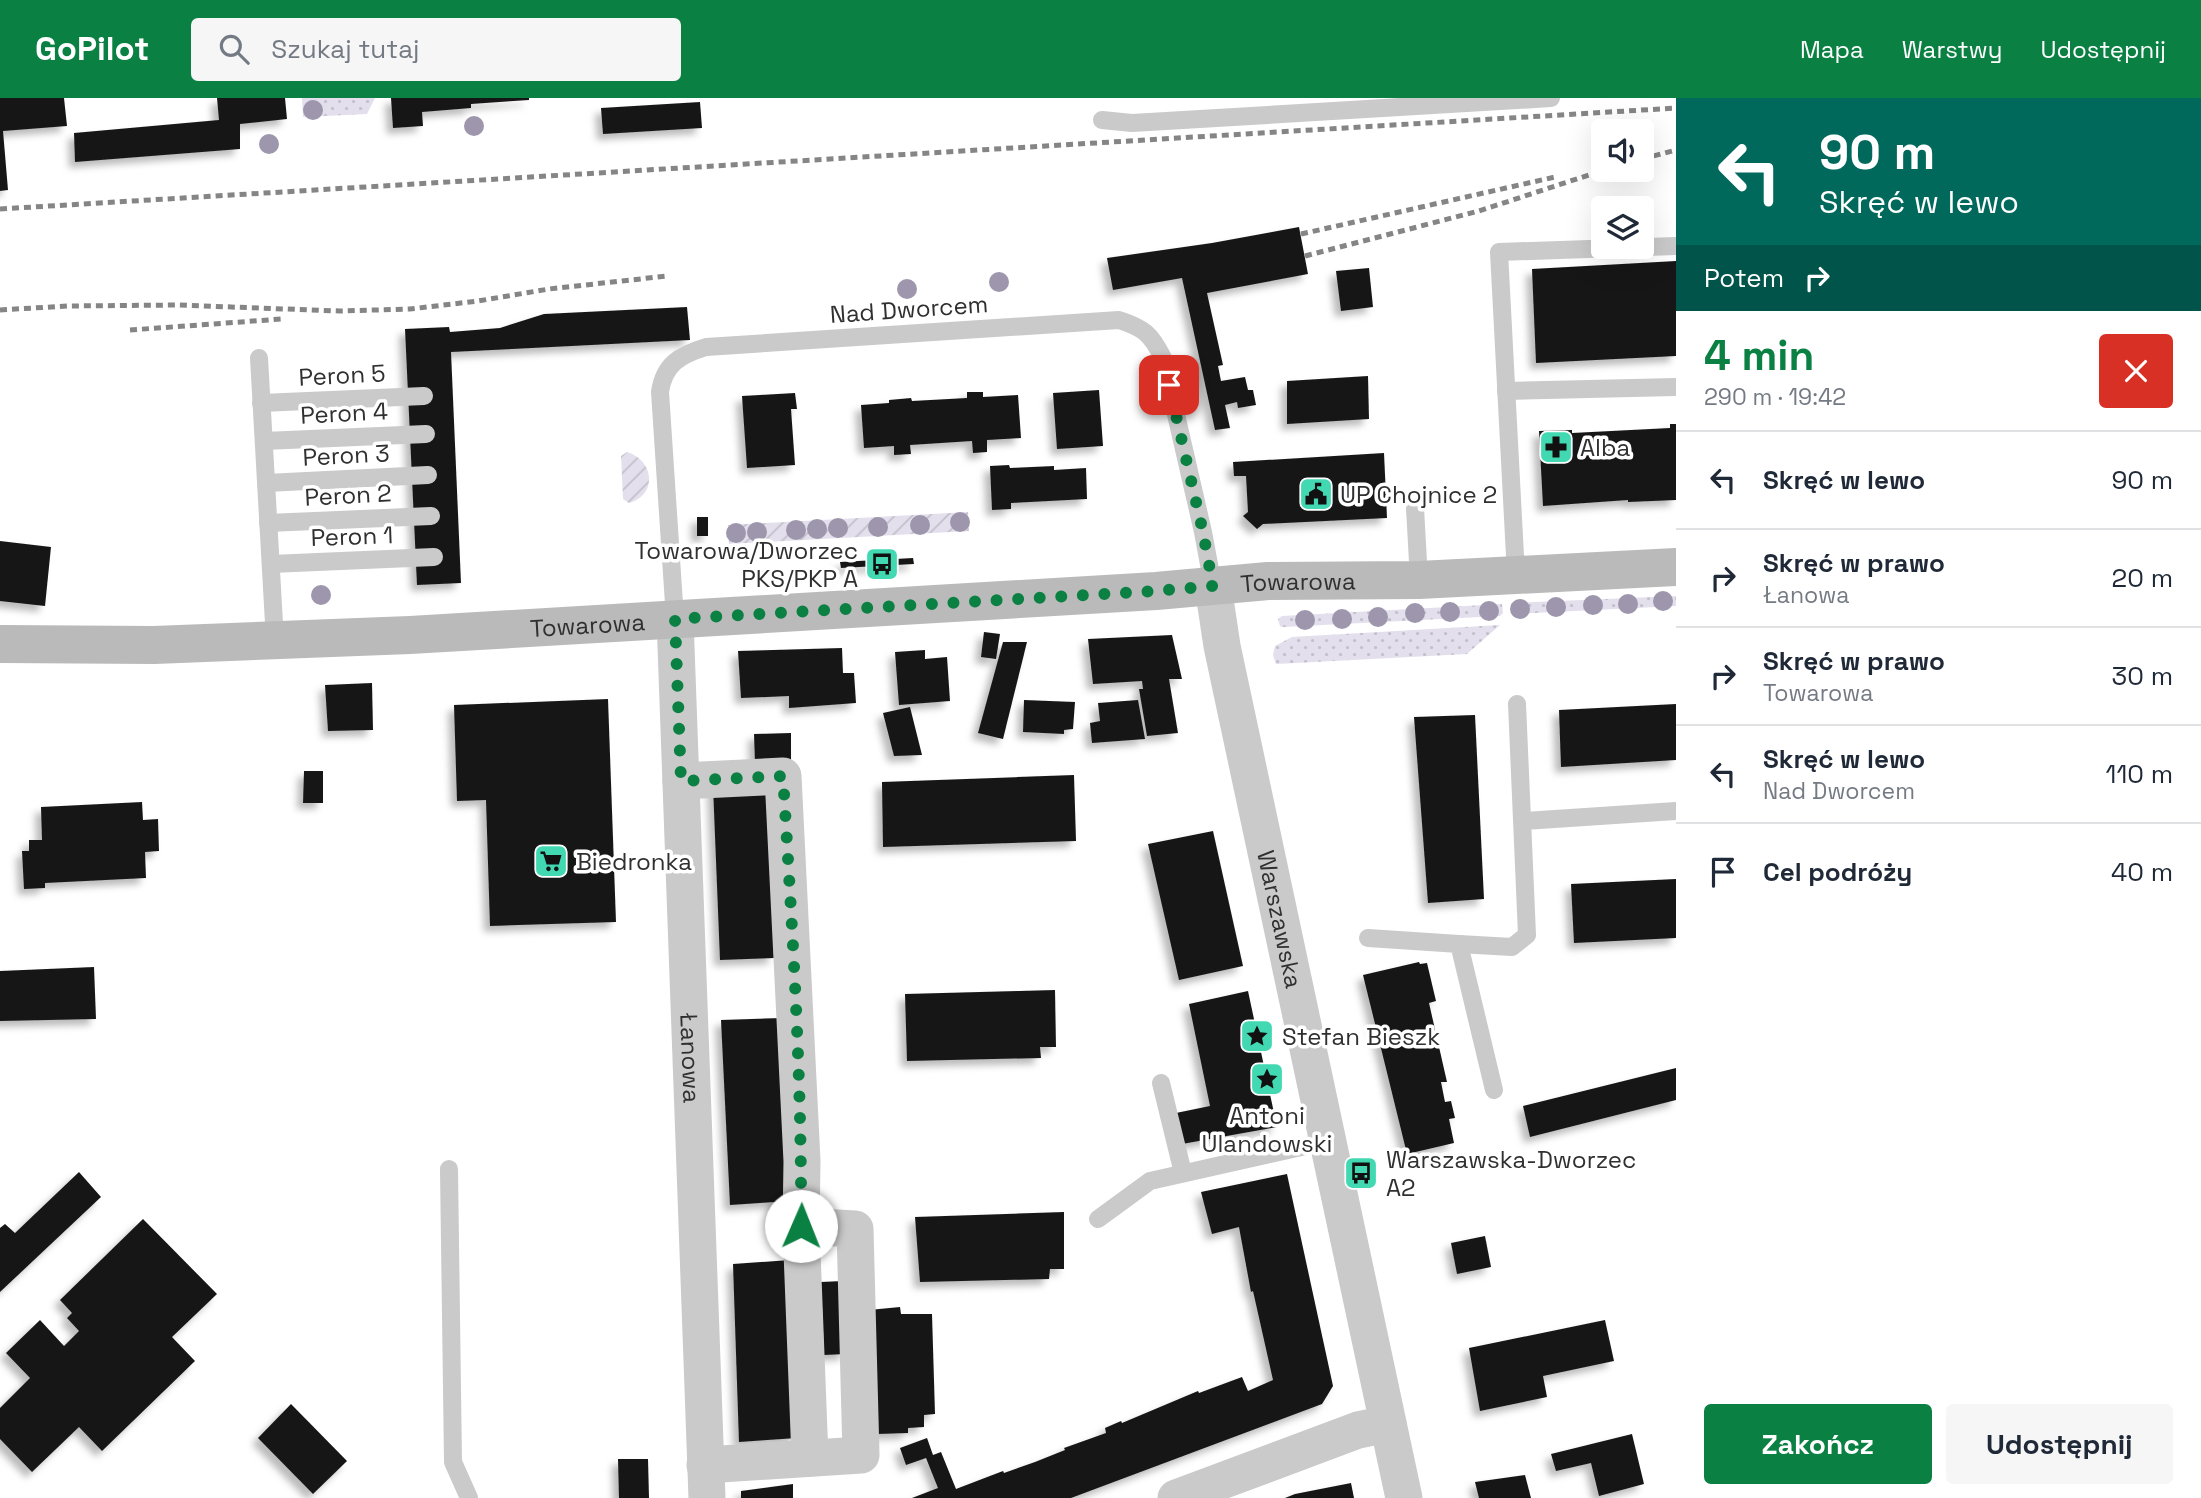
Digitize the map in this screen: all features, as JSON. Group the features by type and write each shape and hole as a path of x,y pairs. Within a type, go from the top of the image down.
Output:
{"street":[{"name":"Towarowa","path":"0,644 154,645 275,641 1156,591 1268,581 1419,580 1676,567"},
{"name":"Warszawska","path":"1213,586 1222,646 1404,1498"},
{"name":"Łanowa","path":"675,619 706,1481"},
{"path":"681,781 783,776 801,1135 801,1226 810,1458"},
{"path":"706,1481 810,1458 861,1455 855,1229 801,1226"},
{"path":"1176,1498 1359,1430 1388,1424"}],"lane":[{"path":"1102,120 1132,123 1551,98"},
{"path":"1516,575 1499,252 1676,246"},
{"name":"Nad Dworcem","path":"675,619 660,392 662,376 670,365 695,350 706,347 1118,320 1140,327 1154,340 1163,358 1213,586"},
{"path":"259,358 275,641"},
{"path":"1506,391 1676,387"},
{"name":"Peron 5","path":"261,403 424,396"},
{"name":"Peron 4","path":"264,441 426,434"},
{"name":"Peron 3","path":"266,483 428,475"},
{"path":"1415,508 1419,580"},
{"name":"Peron 2","path":"268,523 430,516"},
{"name":"Peron 1","path":"271,564 434,557"},
{"path":"1368,938 1512,947 1527,935 1517,704"},
{"path":"1524,821 1676,811"},
{"path":"1459,944 1494,1090"},
{"path":"1161,1083 1183,1173"},
{"path":"1098,1219 1150,1181 1328,1141"},
{"path":"449,1168 453,1462 469,1498"}],"shaded area":[{"path":"302,98 375,98 367,114 303,117"},
{"path":"627,452 643,462 649,478 645,493 629,503 623,499 621,456"},
{"path":"968,512 969,531 729,544 728,525"},
{"path":"1676,596 1676,606 1514,614 1511,612 1511,603"},
{"path":"1502,604 1503,613 1500,616 1283,627 1278,619 1282,616"},
{"path":"1500,625 1467,654 1276,664 1273,655 1275,646 1292,637"}],"building":[{"path":"0,98 64,98 67,126 3,131 8,190 0,191"},
{"path":"217,98 285,98 287,119 240,124 240,149 75,162 74,133 219,120"},
{"path":"391,98 529,100 471,104 471,108 422,112 423,126 393,128"},
{"path":"700,102 702,128 603,134 601,108"},
{"path":"1299,227 1308,274 1207,293 1223,365 1218,366 1221,381 1245,377 1248,390 1253,390 1256,405 1238,408 1237,402 1225,405 1230,428 1215,430 1182,278 1113,290 1107,258"},
{"path":"1676,261 1676,356 1536,363 1532,269"},
{"path":"1369,268 1373,307 1341,311 1336,271"},
{"path":"687,307 690,340 451,352 461,583 417,585 405,329 449,327 450,332 500,328 544,314"},
{"path":"1368,376 1369,419 1287,424 1287,381"},
{"path":"1099,390 1103,446 1057,449 1053,393"},
{"path":"967,392 983,392 983,397 1018,395 1021,438 987,440 987,452 973,453 972,441 910,445 911,454 894,455 894,446 864,448 861,405 911,398 912,401 967,398"},
{"path":"795,393 797,409 791,409 795,465 747,468 742,396"},
{"path":"1670,424 1676,424 1676,500 1628,500 1543,506 1539,431 1572,430 1572,433 1670,428"},
{"name":"UP Chojnice 2","path":"1384,453 1387,518 1263,524 1257,529 1243,516 1248,512 1246,476 1234,476 1233,462"},
{"path":"1009,465 1010,468 1054,466 1054,470 1086,468 1087,499 1011,503 1011,509 992,510 990,466"},
{"path":"697,517 708,517 708,536 697,536"},
{"path":"0,541 51,547 45,606 0,601"},
{"path":"913,558 914,564 841,568 840,562"},
{"path":"984,632 1000,634 996,659 981,657"},
{"path":"1172,635 1182,679 1169,679 1178,733 1147,736 1139,689 1143,689 1142,681 1093,684 1088,639"},
{"path":"1003,642 1027,642 1003,739 978,733"},
{"path":"842,648 843,673 854,673 856,703 789,708 789,696 741,698 738,651"},
{"path":"925,650 925,659 947,657 950,701 899,705 895,652"},
{"path":"372,683 373,730 328,731 325,685"},
{"name":"Biedronka","path":"608,699 616,922 490,926 486,800 457,801 454,705"},
{"path":"1024,700 1075,702 1073,729 1064,730 1064,734 1023,732"},
{"path":"1138,700 1145,739 1092,743 1090,723 1100,721 1098,703"},
{"path":"1676,704 1676,760 1561,767 1559,710"},
{"path":"910,707 922,755 894,756 883,713"},
{"path":"1475,715 1484,899 1428,903 1414,717"},
{"path":"791,733 791,760 755,762 754,734"},
{"path":"304,771 323,771 323,803 303,803"},
{"path":"1074,775 1076,841 883,847 882,782"},
{"path":"769,783 774,958 720,960 713,786"},
{"path":"142,802 143,820 158,819 159,851 145,852 146,878 45,883 45,888 24,889 22,851 29,851 29,840 42,840 41,807"},
{"path":"1213,831 1243,966 1179,980 1148,844"},
{"path":"1676,879 1676,938 1574,943 1571,884"},
{"path":"1419,962 1427,963 1436,1001 1429,1003 1447,1082 1441,1082 1445,1102 1451,1101 1455,1118 1449,1119 1454,1143 1407,1154 1363,975"},
{"path":"94,967 96,1019 0,1021 0,971"},
{"path":"1055,990 1056,1047 1040,1047 1041,1058 907,1061 905,994"},
{"path":"1248,991 1277,1127 1182,1144 1176,1113 1210,1106 1189,1004"},
{"path":"782,1018 789,1201 730,1205 721,1020"},
{"path":"1676,1068 1676,1100 1530,1137 1523,1106"},
{"path":"79,1172 101,1197 0,1292 0,1228 5,1224 15,1233"},
{"path":"1287,1174 1333,1386 1322,1404 1071,1498 912,1498 938,1488 926,1458 906,1465 900,1448 927,1438 933,1455 941,1452 956,1489 1065,1450 1064,1448 1106,1433 1105,1428 1198,1391 1199,1393 1242,1377 1248,1391 1273,1380 1253,1291 1251,1292 1239,1227 1212,1234 1201,1192"},
{"path":"1064,1212 1064,1269 1050,1269 1049,1279 920,1282 915,1217"},
{"path":"143,1219 217,1294 172,1337 195,1361 102,1451 79,1427 32,1472 0,1439 0,1408 30,1378 6,1353 40,1320 64,1346 79,1331 67,1318 72,1313 60,1300"},
{"path":"1485,1236 1491,1267 1457,1274 1451,1243"},
{"path":"790,1260 797,1438 739,1442 733,1264"},
{"path":"843,1281 846,1354 824,1355 821,1282"},
{"path":"900,1307 901,1314 932,1314 935,1414 924,1415 924,1427 908,1428 908,1433 877,1434 869,1310"},
{"path":"1605,1320 1614,1361 1543,1376 1547,1397 1480,1411 1469,1348"},
{"path":"291,1404 347,1461 313,1494 258,1438"},
{"path":"1632,1434 1644,1484 1599,1496 1591,1463 1556,1471 1551,1454"},
{"path":"618,1459 648,1459 649,1498 619,1498"},
{"path":"1525,1475 1531,1498 1479,1498 1475,1482"},
{"path":"1351,1483 1354,1498 1285,1498 1295,1494"},
{"path":"793,1484 793,1498 741,1498 741,1491"}],"railway":[{"path":"0,209 1676,108"},
{"path":"1654,156 1676,150"},
{"path":"1305,256 1479,211 1591,174"},
{"path":"1301,234 1555,177"},
{"path":"0,310 67,306 177,305 340,311 410,309 549,289 667,276"},
{"path":"130,330 281,319"}],"place":[{"name":"Alba","path":"1556,447"},
{"name":"UP Chojnice 2","path":"1316,494"},
{"name":"Towarowa/Dworzec PKS/PKP A","path":"882,564"},
{"name":"Biedronka","path":"551,861"},
{"name":"Stefan Bieszk","path":"1257,1036"},
{"name":"Antoni Ulandowski","path":"1267,1079"},
{"name":"Warszawska-Dworzec A2","path":"1361,1173"}],"route":[{"path":"801,1226 802,1161 783,776 681,781 675,619 1213,586 1169,385"}]}
